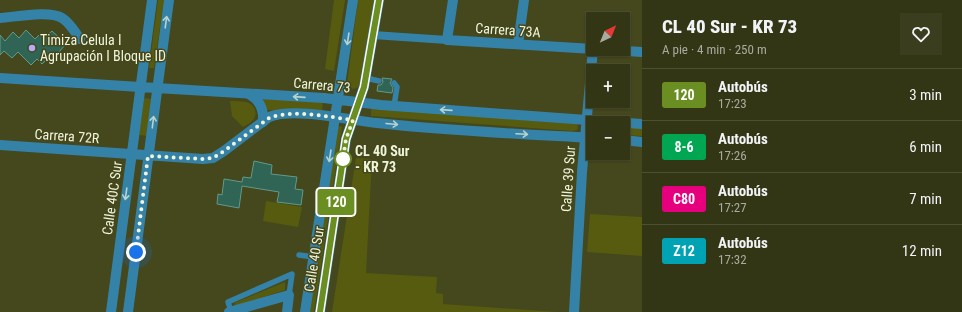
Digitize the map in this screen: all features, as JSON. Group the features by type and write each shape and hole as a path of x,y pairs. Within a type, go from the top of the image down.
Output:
{"street":[{"name":"Calle 40C Sur","path":"111,312 152,0"},
{"path":"128,312 169,0"},
{"name":"Calle 40 Sur","path":"305,312 354,0"},
{"name":"Calle 40 Sur","path":"320,312 346,139 360,102 366,78 379,0"},
{"path":"447,40 453,0"},
{"path":"518,44 524,0"},
{"path":"0,18 52,14 61,17 68,23 80,39"},
{"name":"Carrera 73A","path":"373,35 586,49"},
{"name":"Carrera 73A","path":"630,51 642,52"},
{"name":"Calle 39 Sur","path":"586,116 592,56"},
{"name":"Carrera 73","path":"0,78 338,100 394,106 586,120"},
{"path":"249,94 254,97 263,111 263,122"},
{"path":"132,155 203,159 213,158 269,118 282,114 323,116 455,129 586,138"},
{"name":"Carrera 73","path":"630,123 642,124"},
{"path":"630,141 642,142"},
{"name":"Carrera 72R","path":"0,145 132,155"},
{"name":"Calle 39 Sur","path":"574,312 587,160"},
{"path":"230,312 290,295"},
{"name":"Calle 40 Sur","path":"287,312 290,295"}],"lane":[{"path":"366,78 379,80"},
{"path":"394,84 397,87 394,106"},
{"path":"299,255 314,257"},
{"path":"230,312 228,302 292,274 290,295"}],"shaded area":[{"path":"158,0 164,0 154,68 149,68"},
{"path":"334,0 345,0 334,71 325,69"},
{"path":"358,0 375,0 360,87 353,89 347,84"},
{"path":"144,98 151,99 147,136 139,135"},
{"path":"261,98 323,102 322,112 266,110"},
{"path":"230,101 246,102 255,109 256,115 250,123 243,127 232,116"},
{"path":"371,108 577,124 578,127 577,130 573,131 371,116"},
{"path":"338,126 342,127 314,312 309,312"},
{"path":"630,127 642,128 642,136 630,135"},
{"path":"356,158 372,159 366,273 437,277 436,293 443,294 443,304 557,312 332,312"},
{"path":"266,201 302,207 298,227 263,221"},
{"path":"590,214 642,217 642,256 587,252"},
{"path":"285,282 285,290 235,306 234,303"}],"building":[{"name":"Timiza Celula I Agrupación I Bloque ID","path":"26,30 35,39 41,33 45,37 52,31 66,44 51,61 48,58 42,64 37,59 31,65 18,52 12,58 4,51 0,55 0,35 5,41 13,32 19,38"},
{"path":"382,78 392,79 390,83 393,88 392,93 377,91 378,85 381,85 383,82"},
{"path":"254,161 272,165 271,174 297,177 295,189 303,190 301,205 277,202 279,192 242,186 239,208 217,204 218,194 222,195 224,179 242,182 243,177 251,178"}],"bus line":[{"name":"120","path":"320,312 346,139 362,97 379,0"}],"place":[{"name":"Timiza Celula I Agrupación I Bloque ID","path":"32,48"},
{"name":"CL 40 Sur - KR 73","path":"343,159"}],"route":[{"path":"136,252 148,156 203,159 213,158 274,115 289,114 353,120 346,139 343,159"}]}
